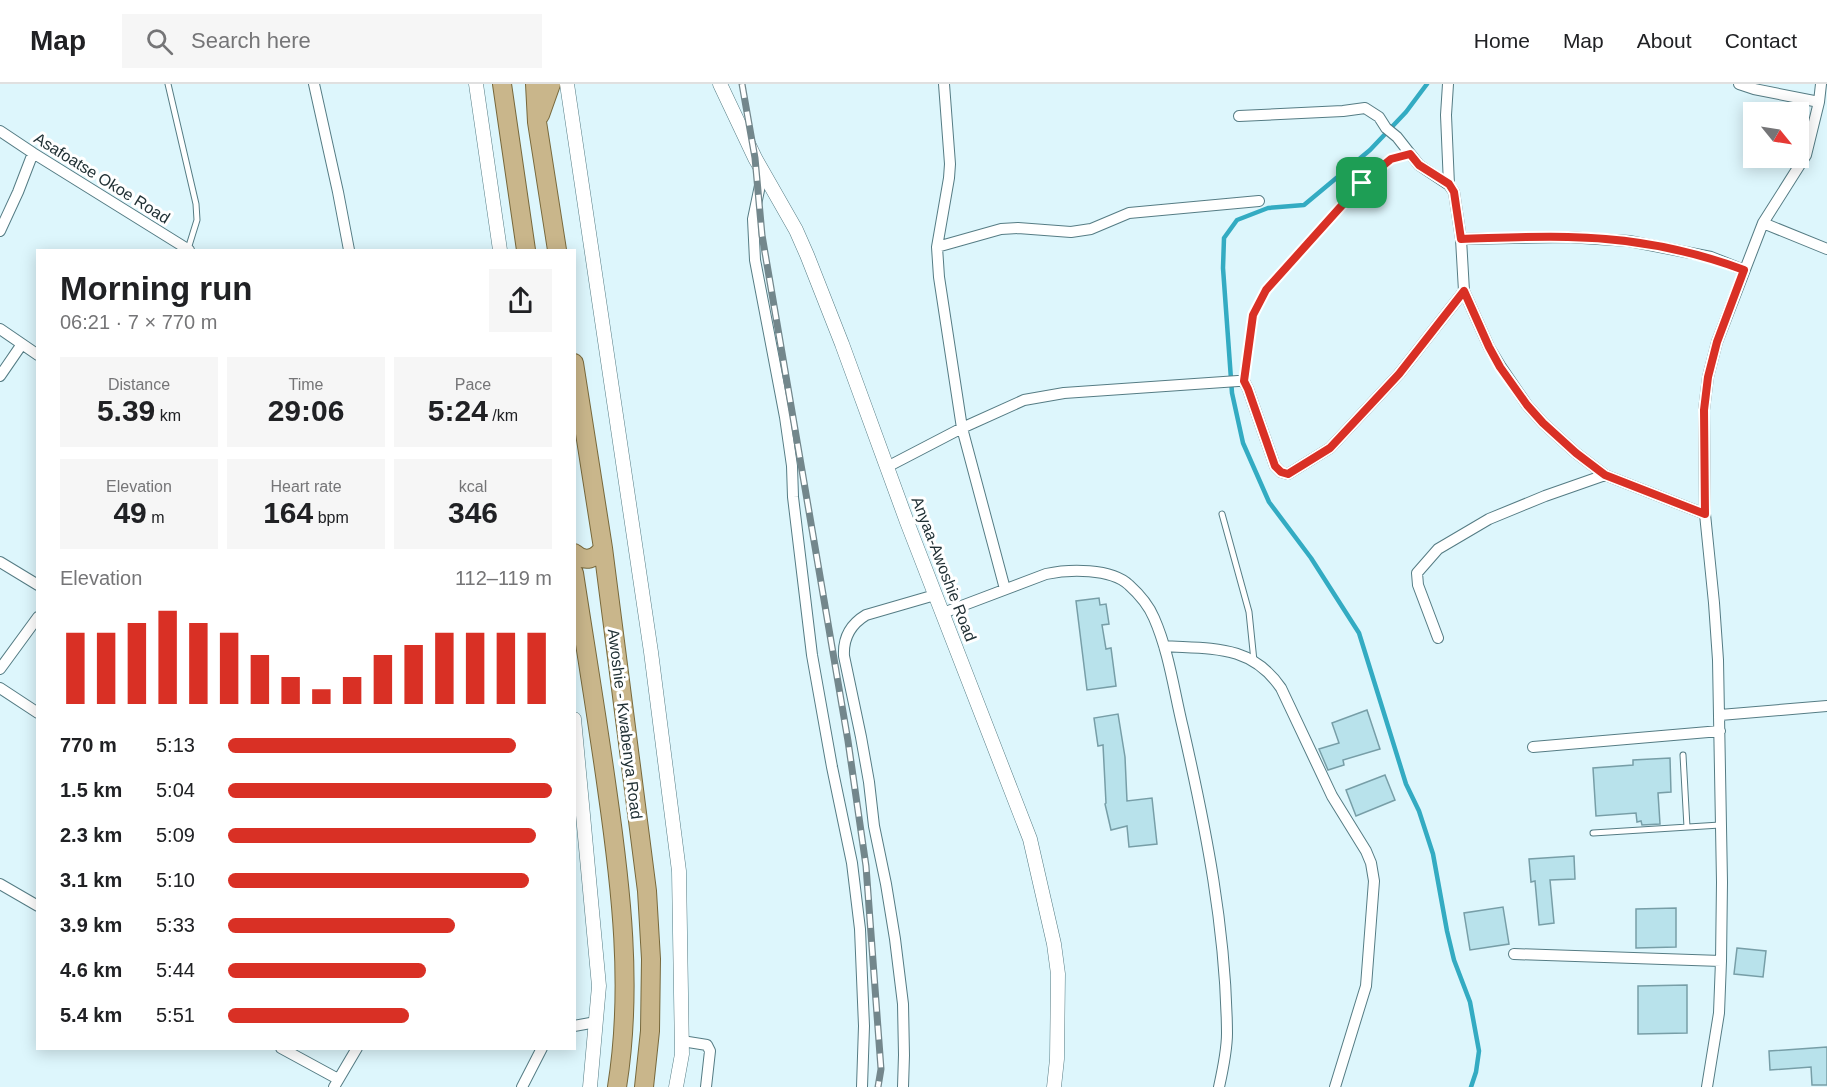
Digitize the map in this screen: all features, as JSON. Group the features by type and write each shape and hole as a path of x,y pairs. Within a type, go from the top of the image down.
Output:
{"main road":[{"path":"502,84 526,249"},
{"path":"535,84 537,123 557,249"},
{"path":"537,123 551,84"},
{"name":"Awoshie - Kwabenya Road","path":"576,376 603,548 647,891 651,980 650,1031 644,1087"},
{"path":"576,554 584,559 590,559 598,556 603,548"},
{"name":"Awoshie - Kwabenya Road","path":"576,586 620,894 624,971 623,1030 617,1087"}],"street":[{"path":"314,84 349,249"},
{"path":"476,84 500,249"},
{"path":"567,84 649,640 679,871 682,1054 676,1087"},
{"name":"Anyaa-Awoshie Road","path":"720,84 807,255 1030,839 1052,932 1058,974 1059,1022 1054,1087"},
{"path":"944,84 949,178 937,247 939,277 962,428 1005,589"},
{"path":"1448,84 1446,115 1449,184"},
{"path":"1739,84 1819,102"},
{"path":"1707,1087 1717,1027 1722,882 1720,731 1714,603 1705,514 1704,410 1708,377 1717,342 1763,223 1806,155 1821,84"},
{"path":"1239,116 1365,108 1379,117 1419,165 1449,184 1454,192 1461,239 1464,291 1500,367 1527,405 1576,453 1605,475 1705,514"},
{"name":"Asafoatse Okoe Road","path":"0,130 186,249"},
{"path":"0,231 33,153"},
{"path":"763,171 753,219 755,260 791,456 812,655 852,863 860,929 864,1026 862,1087"},
{"path":"937,247 1001,229 1071,232 1091,229 1129,213 1259,201"},
{"path":"1763,223 1827,249"},
{"path":"1461,239 1568,237 1629,241 1710,257 1744,270"},
{"path":"887,467 962,428 1024,400 1064,393 1241,381 1248,389 1275,466 1281,472 1288,474 1330,448 1399,374 1464,291"},
{"path":"0,329 36,354"},
{"path":"0,376 22,344"},
{"path":"1438,638 1418,585 1418,573 1438,549 1489,519 1605,475"},
{"path":"0,562 36,584"},
{"path":"943,613 1061,570 1102,573 1128,584 1147,605 1154,617 1164,646 1198,794 1221,925 1227,1035 1219,1087"},
{"path":"903,1087 903,1004 895,939 874,826 869,782 843,647 851,629 858,620 866,615 935,595"},
{"path":"0,669 36,620"},
{"path":"1164,646 1228,650 1254,661 1273,676 1281,688 1332,796 1371,863 1374,881 1366,986 1335,1087"},
{"path":"0,688 36,712"},
{"path":"1719,715 1827,706"},
{"path":"1533,747 1720,731"},
{"path":"576,757 580,835 599,986 590,1087"},
{"path":"0,884 36,905"},
{"path":"1514,954 1721,961"},
{"path":"576,1026 596,1022"},
{"path":"682,1041 707,1045 710,1051 706,1087"},
{"path":"284,1050 336,1083 356,1050"},
{"path":"522,1087 541,1050"}],"lane":[{"path":"168,84 196,204 197,220 188,249"},
{"path":"1241,381 1253,315 1266,290 1362,183 1391,159 1410,154"},
{"path":"1222,514 1249,612 1254,661"},
{"path":"1683,755 1687,827"},
{"path":"1593,833 1720,825"}],"building":[{"path":"1099,598 1100,605 1106,604 1109,624 1102,625 1106,649 1111,648 1116,686 1087,690 1076,601"},
{"path":"1367,710 1380,749 1343,760 1344,765 1328,770 1319,749 1339,743 1332,723"},
{"path":"1118,714 1125,757 1127,801 1152,798 1157,844 1129,847 1127,826 1111,830 1105,804 1103,745 1098,746 1094,718"},
{"path":"1670,758 1671,792 1658,793 1660,824 1642,825 1641,821 1637,822 1636,813 1596,816 1593,768 1633,765 1633,760"},
{"path":"1385,775 1395,800 1356,816 1346,790"},
{"path":"1574,856 1575,879 1550,880 1554,923 1539,925 1535,881 1531,882 1529,859"},
{"path":"1503,907 1509,944 1470,950 1464,913"},
{"path":"1676,908 1676,947 1636,948 1636,909"},
{"path":"1737,948 1766,951 1763,977 1734,974"},
{"path":"1687,985 1687,1033 1638,1034 1638,986"},
{"path":"1827,1047 1827,1085 1812,1085 1811,1067 1770,1070 1769,1051"}],"waterway":[{"path":"1427,84 1406,112 1370,150 1304,205 1268,208 1237,220 1224,238 1223,268 1232,393 1243,443 1269,502 1311,558 1359,633 1406,784 1419,811 1433,854 1454,960 1470,1002 1479,1051 1471,1087"}],"railway":[{"path":"742,84 755,158 762,235 848,741 866,866 881,1069 878,1087"}],"route":[{"path":"1410,154 1419,165 1449,184 1454,192 1461,239 1568,237 1629,241 1710,257 1744,270 1717,342 1708,377 1704,410 1705,514 1605,475 1543,423 1500,367 1464,291 1399,374 1330,448 1288,474 1281,472 1275,466 1244,381 1253,315 1266,290 1362,183 1391,159 1410,154"}]}
